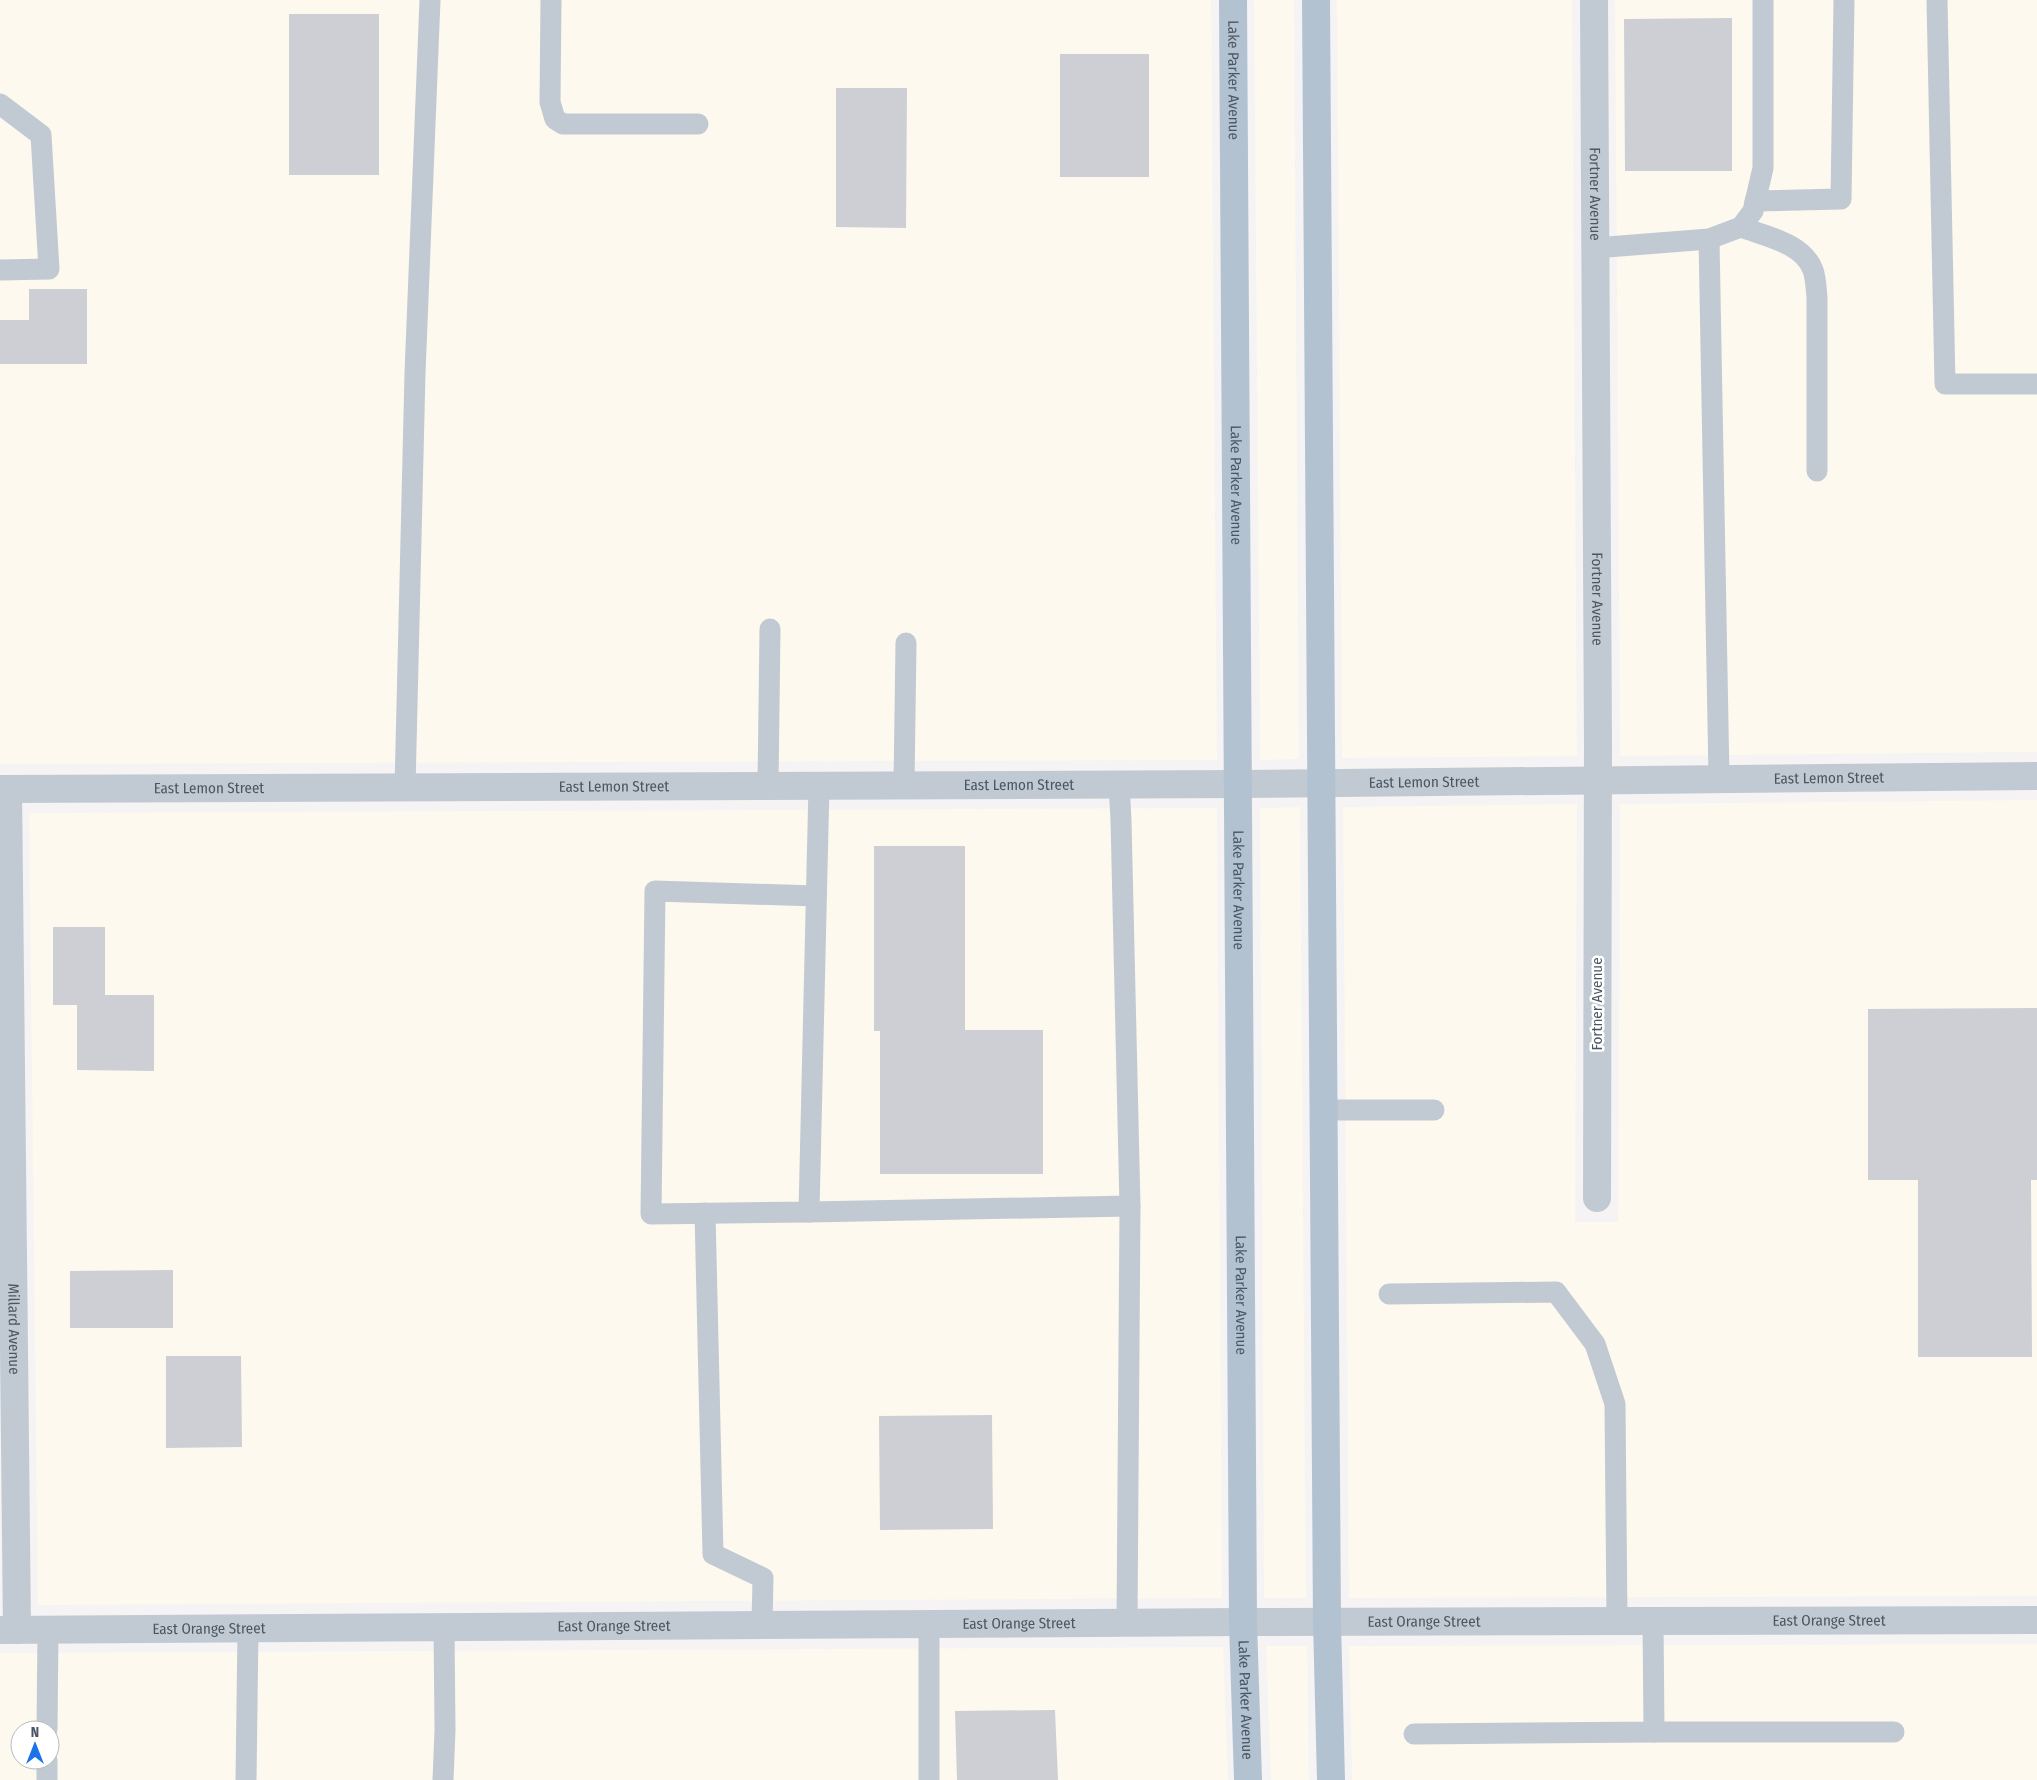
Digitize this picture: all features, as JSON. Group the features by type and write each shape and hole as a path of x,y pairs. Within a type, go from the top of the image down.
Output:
{"main road":[{"name":"Lake Parker Avenue","path":"1233,0 1243,1622 1248,1780"},
{"path":"1316,0 1328,1622 1331,1780"}],"street":[{"name":"Fortner Avenue","path":"1594,0 1598,780 1597,1198"},
{"name":"East Lemon Street","path":"4,789 1239,784 2037,776"},
{"name":"Millard Avenue","path":"4,789 8,1630"},
{"name":"East Orange Street","path":"8,1630 1127,1622 2037,1620"}],"lane":[{"path":"405,788 415,373 430,0"},
{"path":"551,0 550,102 555,119 563,124 698,124"},
{"path":"1595,248 1709,239 1741,227 1753,211 1763,168 1763,0"},
{"path":"1756,201 1841,199 1844,0"},
{"path":"1937,0 1945,384 2037,384"},
{"path":"0,104 41,135 49,269 0,270"},
{"path":"1741,227 1781,242 1804,254 1814,270 1817,297 1817,471"},
{"path":"1709,239 1719,778"},
{"path":"768,786 770,629"},
{"path":"904,785 906,643"},
{"path":"1119,784 1130,1206 1127,1622"},
{"path":"809,1212 819,785"},
{"path":"816,896 655,891 651,1214 1130,1206"},
{"path":"1324,1110 1434,1110"},
{"path":"705,1213 713,1554 763,1578 762,1625"},
{"path":"1389,1294 1556,1292 1595,1344 1615,1404 1617,1621"},
{"path":"1653,1621 1654,1732"},
{"path":"929,1624 929,1780"},
{"path":"443,1780 445,1730 444,1627"},
{"path":"47,1720 48,1629"},
{"path":"246,1780 248,1629"},
{"path":"1414,1734 1894,1732"}],"shaded area":[{"path":"0,0 1211,0 1217,760 0,764"},
{"path":"1254,0 1294,0 1299,759 1260,760"},
{"path":"1337,0 1572,0 1577,756 1342,758"},
{"path":"1615,0 2037,0 2037,752 1620,756"},
{"path":"2037,800 2037,1596 1349,1598 1343,807 1577,804 1575,1222 1618,1222 1620,804"},
{"path":"1300,807 1306,1598 1264,1598 1260,808"},
{"path":"1217,808 1222,1598 38,1605 29,813"},
{"path":"2037,1644 2037,1780 1352,1780 1349,1646"},
{"path":"1266,1646 1307,1646 1309,1780 1271,1780"},
{"path":"1223,1647 1228,1780 0,1780 0,1653"}],"building":[{"path":"289,14 379,14 379,175 289,175"},
{"path":"1732,18 1732,171 1625,171 1624,19"},
{"path":"1060,54 1149,54 1149,177 1060,177"},
{"path":"836,88 907,88 906,228 836,227"},
{"path":"29,289 87,289 87,364 0,364 0,320 29,320"},
{"path":"874,846 965,846 965,1030 1043,1030 1043,1174 880,1174 880,1031 874,1031"},
{"path":"53,927 105,927 105,995 154,995 154,1071 77,1070 77,1005 53,1005"},
{"path":"2037,1008 2037,1180 2031,1180 2032,1357 1918,1357 1918,1180 1868,1180 1868,1009"},
{"path":"173,1270 173,1328 70,1328 70,1271"},
{"path":"166,1356 241,1356 242,1447 166,1448"},
{"path":"992,1415 993,1529 880,1530 879,1416"},
{"path":"1055,1710 1058,1780 957,1780 955,1711"}]}
